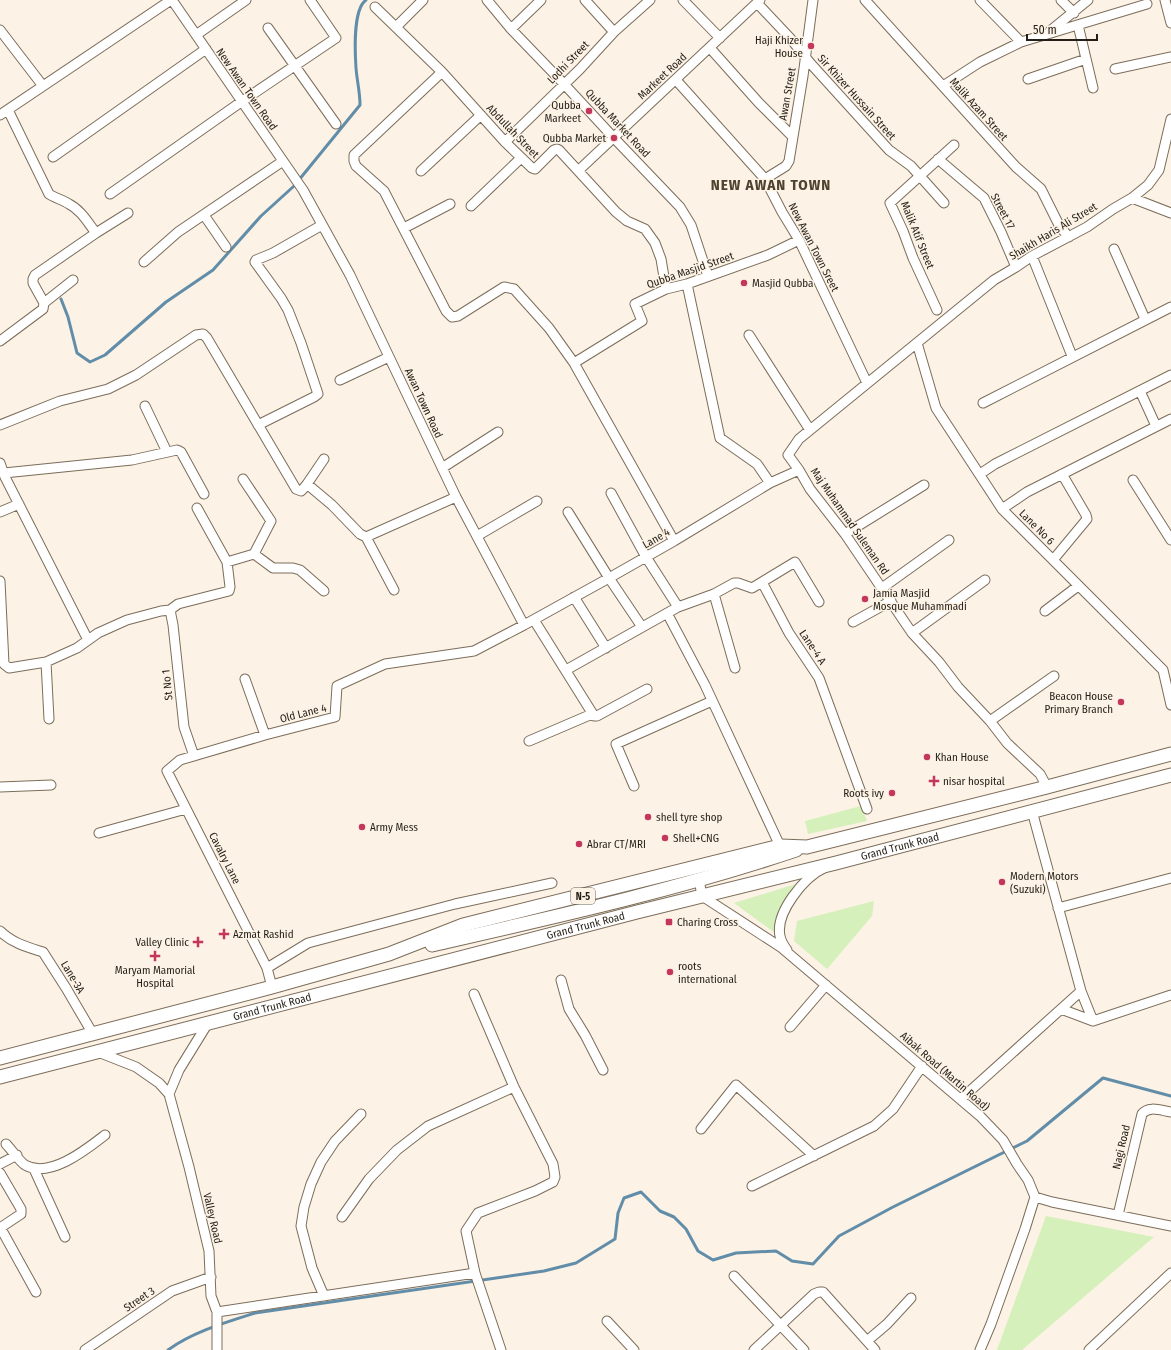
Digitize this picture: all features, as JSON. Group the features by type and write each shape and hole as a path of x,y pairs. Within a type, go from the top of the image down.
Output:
{"highway":[{"name":"Grand Trunk Road","path":"0,1058 272,987 389,954 559,916 749,866 807,847 1047,787 1171,754"},
{"name":"Grand Trunk Road","path":"0,1077 702,896 836,863 1171,774"},
{"name":"Grand Trunk Road","path":"389,954 463,925 780,846 807,847"}],"street":[{"name":"New Awan Town Road","path":"172,0 303,190"},
{"path":"96,233 80,212 70,204 49,194 4,112 172,0"},
{"path":"196,35 246,0"},
{"path":"110,194 241,102 336,38 310,0"},
{"path":"396,27 423,0"},
{"name":"Qubba Market Road","path":"487,0 511,28 614,138 680,206 692,225 708,276"},
{"path":"511,28 542,0"},
{"path":"585,0 614,32"},
{"name":"Lodhi Street","path":"505,142 614,32 650,0"},
{"path":"683,0 720,38"},
{"name":"Awan Street","path":"765,179 788,164 813,0"},
{"name":"Malik Azam Street","path":"865,0 1016,167 1041,189 1060,227 1069,237"},
{"path":"980,0 1020,42"},
{"path":"1062,0 1074,12"},
{"path":"1046,34 1088,0"},
{"path":"1165,0 1171,23"},
{"name":"Markeet Road","path":"579,170 759,2"},
{"name":"Sir Khizer Hussain Street","path":"759,2 805,58 889,150 911,166 944,203"},
{"path":"943,86 980,62 1020,42 1148,4"},
{"name":"Abdullah Street","path":"376,7 442,72 505,142 532,168 535,169 557,149 579,170 616,212 627,221 645,229 655,244 661,259 666,289"},
{"path":"1078,25 1093,88"},
{"path":"268,28 336,124"},
{"path":"0,30 43,86"},
{"path":"710,48 759,103 792,136"},
{"path":"53,157 206,49"},
{"path":"1115,69 1171,57"},
{"path":"1028,79 1086,59"},
{"path":"442,72 354,155 356,166 384,191 446,311 452,317 458,316 504,287 510,287 514,289 549,328 574,363 674,541"},
{"name":"New Awan Town Sreet","path":"676,80 765,179 782,212 799,240 867,382"},
{"path":"421,170 481,115"},
{"name":"Shaikh Haris Ali Street","path":"917,343 994,280 1032,256 1087,227 1132,198 1148,185 1159,170 1171,119"},
{"name":"Malik Atif Street","path":"937,310 912,258 903,231 890,203 954,145"},
{"path":"471,206 521,158"},
{"name":"Street 17","path":"938,159 984,198 1016,267"},
{"path":"144,262 178,232 283,161"},
{"name":"Awan Town Road","path":"303,190 350,275 456,497 524,625"},
{"path":"1132,198 1171,213"},
{"path":"404,228 450,204"},
{"path":"1,338 43,309 44,303 33,283 35,276 128,212"},
{"path":"204,215 226,247"},
{"path":"258,425 318,394 306,356 288,310 281,298 254,262 322,225"},
{"name":"Qubba Masjid Street","path":"574,363 642,321 635,304 666,289 687,284 768,255 799,240"},
{"path":"1114,249 1145,319"},
{"path":"1032,256 1072,356"},
{"path":"44,303 73,280"},
{"path":"687,284 720,438 757,464 770,483"},
{"path":"983,403 1072,356 1171,307"},
{"path":"0,425 60,401 108,389 136,375 196,335 203,334 207,338 296,489 301,491 303,490 324,459"},
{"path":"749,335 810,430"},
{"name":"Maj Muhammad Suleman Rd","path":"917,343 799,438 788,455 810,489 845,534 912,632 939,662 958,687 990,721 1007,743 1040,774 1047,787"},
{"name":"Lane No 6","path":"917,343 936,408 1002,509 1162,670 1171,705"},
{"path":"340,380 389,357"},
{"path":"980,474 995,464 1171,375"},
{"path":"1140,391 1156,426"},
{"path":"145,406 167,452"},
{"path":"1002,509 1027,492 1156,426 1171,420"},
{"path":"442,468 498,432"},
{"path":"4,473 132,460 179,450 204,494"},
{"path":"0,463 19,504 88,640"},
{"name":"Lane 4","path":"524,625 674,541 770,483 799,470"},
{"path":"1053,560 1086,519 1086,515 1062,474"},
{"path":"227,562 254,554 271,521 244,479"},
{"path":"1133,480 1171,540"},
{"path":"307,484 332,505 360,534 366,537 394,590"},
{"path":"845,534 924,485"},
{"path":"611,493 646,557 678,607"},
{"path":"366,537 456,497"},
{"path":"476,536 537,501"},
{"path":"0,512 19,504"},
{"path":"0,581 4,664 9,668 46,662 77,648 98,633 127,620 170,610 178,604 229,591 230,587 227,562 197,508"},
{"path":"568,512 609,578 642,627"},
{"path":"882,588 949,540"},
{"path":"254,554 273,568 292,568 300,570 324,591"},
{"path":"566,670 678,607 714,594 734,583 752,588 795,562 819,602"},
{"path":"912,632 985,580"},
{"name":"Lane-4 A","path":"762,582 789,633 819,678 867,809"},
{"path":"1045,611 1078,586"},
{"path":"714,594 736,668"},
{"path":"574,597 606,648"},
{"path":"853,622 891,601"},
{"name":"St No 1","path":"170,610 173,624 184,727 194,756"},
{"path":"667,613 712,701 780,846"},
{"path":"534,620 594,716 597,716 647,689"},
{"name":"Old Lane 4","path":"194,756 265,735 335,717 337,686 385,664 474,650 524,625"},
{"path":"46,662 49,719"},
{"path":"990,721 1054,676"},
{"path":"245,679 265,735"},
{"path":"634,786 616,744 712,701"},
{"path":"529,741 592,714"},
{"name":"Cavalry Lane","path":"194,756 180,760 167,771 267,968 272,987"},
{"path":"0,787 51,785"},
{"path":"99,833 186,809"},
{"path":"1032,811 1081,991 1093,1021"},
{"path":"792,956 779,936 780,921 787,903 800,887 821,870 836,863"},
{"path":"1058,908 1171,878"},
{"path":"698,879 702,896"},
{"path":"267,968 308,943 455,904 552,883"},
{"name":"Aibak Road (Martin Road)","path":"702,896 782,948 980,1116 1003,1140 1028,1180 1034,1197"},
{"name":"Lane-3A","path":"0,931 6,937 23,946 43,952 93,1034"},
{"path":"561,980 569,1009 585,1035 603,1070"},
{"path":"790,1027 826,985"},
{"path":"961,1100 1081,991"},
{"path":"474,994 514,1087 554,1164 555,1177 553,1182 535,1191 478,1213 466,1231 476,1278 502,1350"},
{"path":"1061,1009 1093,1021 1171,995"},
{"path":"98,1052 136,1067 159,1083 169,1094 179,1070 208,1023"},
{"path":"752,1186 874,1126 893,1108 922,1066"},
{"path":"700,1129 736,1085 814,1156"},
{"path":"342,1217 369,1178 397,1150 428,1126 514,1087"},
{"name":"Valley Road","path":"169,1094 189,1167 209,1250 211,1296 217,1312 217,1350"},
{"name":"Nagi Road","path":"1118,1215 1142,1114 1145,1110 1150,1109 1171,1112"},
{"path":"324,1296 312,1268 301,1226 304,1206 311,1184 321,1162 335,1141 361,1114"},
{"path":"6,1144 24,1164 34,1169 49,1167 68,1161 105,1135"},
{"path":"0,1164 17,1155"},
{"path":"34,1169 65,1237"},
{"path":"0,1172 21,1209 21,1214 0,1227 36,1292"},
{"path":"980,1350 1025,1229 1034,1197 1171,1226"},
{"path":"1089,1350 1099,1347 1171,1273"},
{"path":"734,1276 804,1350"},
{"name":"Street 3","path":"85,1350 172,1291 211,1277"},
{"path":"217,1312 324,1296 476,1278"},
{"path":"754,1350 814,1294 819,1292 824,1292 875,1350"},
{"path":"867,1341 887,1324 911,1298"},
{"path":"607,1321 634,1350"}],"green space":[{"path":"861,806 867,821 808,834 805,821"},
{"path":"796,884 783,907 775,933 734,903"},
{"path":"874,901 872,916 827,969 794,941 797,921"},
{"path":"1046,1216 1154,1237 1022,1350 997,1350"}],"waterway":[{"path":"61,299 68,317 77,353 90,362 105,355 166,302 213,270 261,216 294,186 360,105 355,52 356,32 359,12 366,0"},
{"path":"168,1350 199,1333 255,1313 544,1271 576,1263 615,1239 618,1213 624,1198 641,1192 660,1211 674,1217 686,1229 698,1251 713,1260 736,1253 776,1251 792,1261 813,1264 839,1236 893,1207 1027,1141 1103,1078 1171,1096"}],"place":[{"name":"Haji Khizer House","path":"811,46"},
{"name":"Qubba Markeet","path":"589,111"},
{"name":"Qubba Market","path":"614,138"},
{"name":"Masjid Qubba","path":"744,283"},
{"name":"Jamia Masjid Mosque Muhammadi","path":"865,599"},
{"name":"Beacon House Primary Branch","path":"1121,702"},
{"name":"Khan House","path":"927,757"},
{"name":"nisar hospital","path":"934,781"},
{"name":"Roots ivy","path":"892,793"},
{"name":"shell tyre shop","path":"648,817"},
{"name":"Army Mess","path":"362,827"},
{"name":"Shell+CNG","path":"665,838"},
{"name":"Abrar CT/MRI","path":"579,844"},
{"name":"Modern Motors (Suzuki)","path":"1002,882"},
{"name":"Charing Cross","path":"669,922"},
{"name":"Azmat Rashid","path":"224,934"},
{"name":"Valley Clinic","path":"198,942"},
{"name":"Maryam Mamorial Hospital","path":"155,956"},
{"name":"roots international","path":"670,972"}],"district":[{"name":"NEW AWAN TOWN","path":"771,185"}]}
